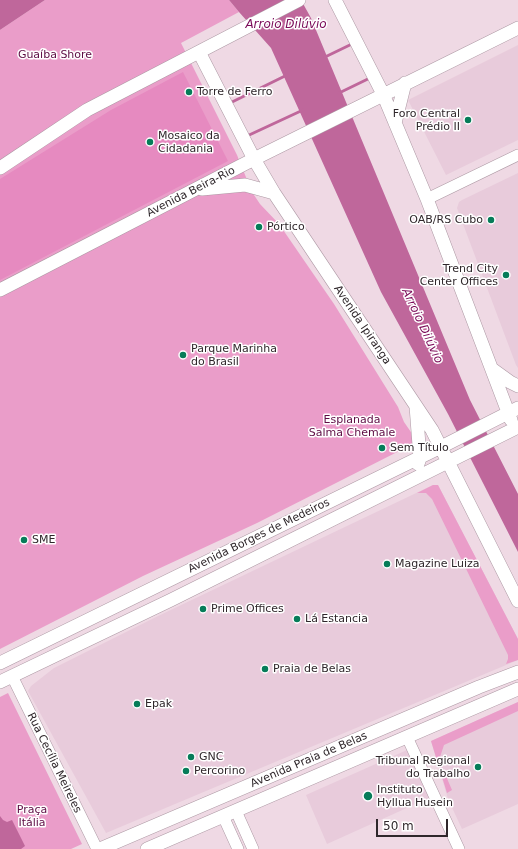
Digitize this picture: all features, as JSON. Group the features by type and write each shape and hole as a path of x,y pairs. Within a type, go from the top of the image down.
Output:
{"main road":[{"path":"0,168 87,110 299,0"},
{"path":"335,0 383,94 427,199 492,369 513,410 517,430"},
{"name":"Avenida Beira-Rio","path":"0,290 274,148 518,28"},
{"name":"Avenida Ipiranga","path":"199,52 254,159 274,193 432,430 518,601"},
{"path":"395,123 405,83"},
{"path":"194,190 245,185 274,193"},
{"path":"492,369 518,386"},
{"path":"416,406 420,458 416,478"},
{"name":"Avenida Borges de Medeiros","path":"0,664 420,458 513,410"},
{"name":"Avenida Borges de Medeiros","path":"6,679 171,600 503,435 517,430"},
{"name":"Avenida Praia de Belas","path":"98,849 479,687 518,672"},
{"name":"Avenida Praia de Belas","path":"147,849 518,690"}],"street":[{"path":"427,199 518,155"},
{"name":"Rua Cecília Meireles","path":"6,679 98,849"},
{"path":"407,737 459,849"},
{"path":"236,811 253,849"},
{"path":"223,816 238,849"}],"shaded area":[{"name":"Foro Central Prédio II","path":"518,45 518,140 446,175 408,100"},
{"path":"183,72 228,161 0,280 0,179 111,110"},
{"path":"518,173 518,368 457,208 459,202 462,200"},
{"name":"Praia de Belas","path":"433,485 438,485 518,639 518,660 106,833 28,691 31,686 54,668 156,617"},
{"name":"Tribunal Regional do Trabalho","path":"518,702 518,804 462,829 448,799 431,741"},
{"path":"407,750 429,798 327,844 306,795"}],"green space":[{"name":"Parque Marinha do Brasil","path":"45,0 229,0 239,12 181,43 237,155 252,192 260,204 279,224 334,304 398,407 404,422 413,435 413,444 257,523 143,576 0,649 0,30"},
{"path":"433,485 438,485 518,639 518,660 506,664 508,655 432,499 426,493 417,493"},
{"name":"Praça Itália","path":"8,693 82,844 71,849 0,849 0,697"},
{"path":"518,702 518,711 444,745 439,760 452,790 447,793 431,741"}],"water":[{"path":"0,0 45,0 0,30"},
{"name":"Arroio Dilúvio","path":"229,0 301,0 311,18 470,400 518,494 518,552 448,414 381,292 271,48"},
{"path":"0,816 7,822 12,820 25,846 21,849 0,849"}],"waterway":[{"path":"325,57 354,43"},
{"path":"230,103 287,75"},
{"path":"339,93 372,77"},
{"path":"247,136 303,110"}],"place":[{"name":"Torre de Ferro","path":"189,92"},
{"name":"Foro Central Prédio II","path":"468,120"},
{"name":"Mosaico da Cidadania","path":"150,142"},
{"name":"OAB/RS Cubo","path":"491,220"},
{"name":"Pórtico","path":"259,227"},
{"name":"Trend City Center Offices","path":"506,275"},
{"name":"Parque Marinha do Brasil","path":"183,355"},
{"name":"Sem Título","path":"382,448"},
{"name":"SME","path":"24,540"},
{"name":"Magazine Luiza","path":"387,564"},
{"name":"Prime Offices","path":"203,609"},
{"name":"Lá Estancia","path":"297,619"},
{"name":"Praia de Belas","path":"265,669"},
{"name":"Epak","path":"137,704"},
{"name":"GNC","path":"191,757"},
{"name":"Tribunal Regional do Trabalho","path":"478,767"},
{"name":"Percorino","path":"186,771"},
{"name":"Instituto Hyllua Husein","path":"368,796"}],"park label":[{"name":"Guaíba Shore","path":"55,55"},
{"name":"Esplanada Salma Chemale","path":"352,426"}]}
